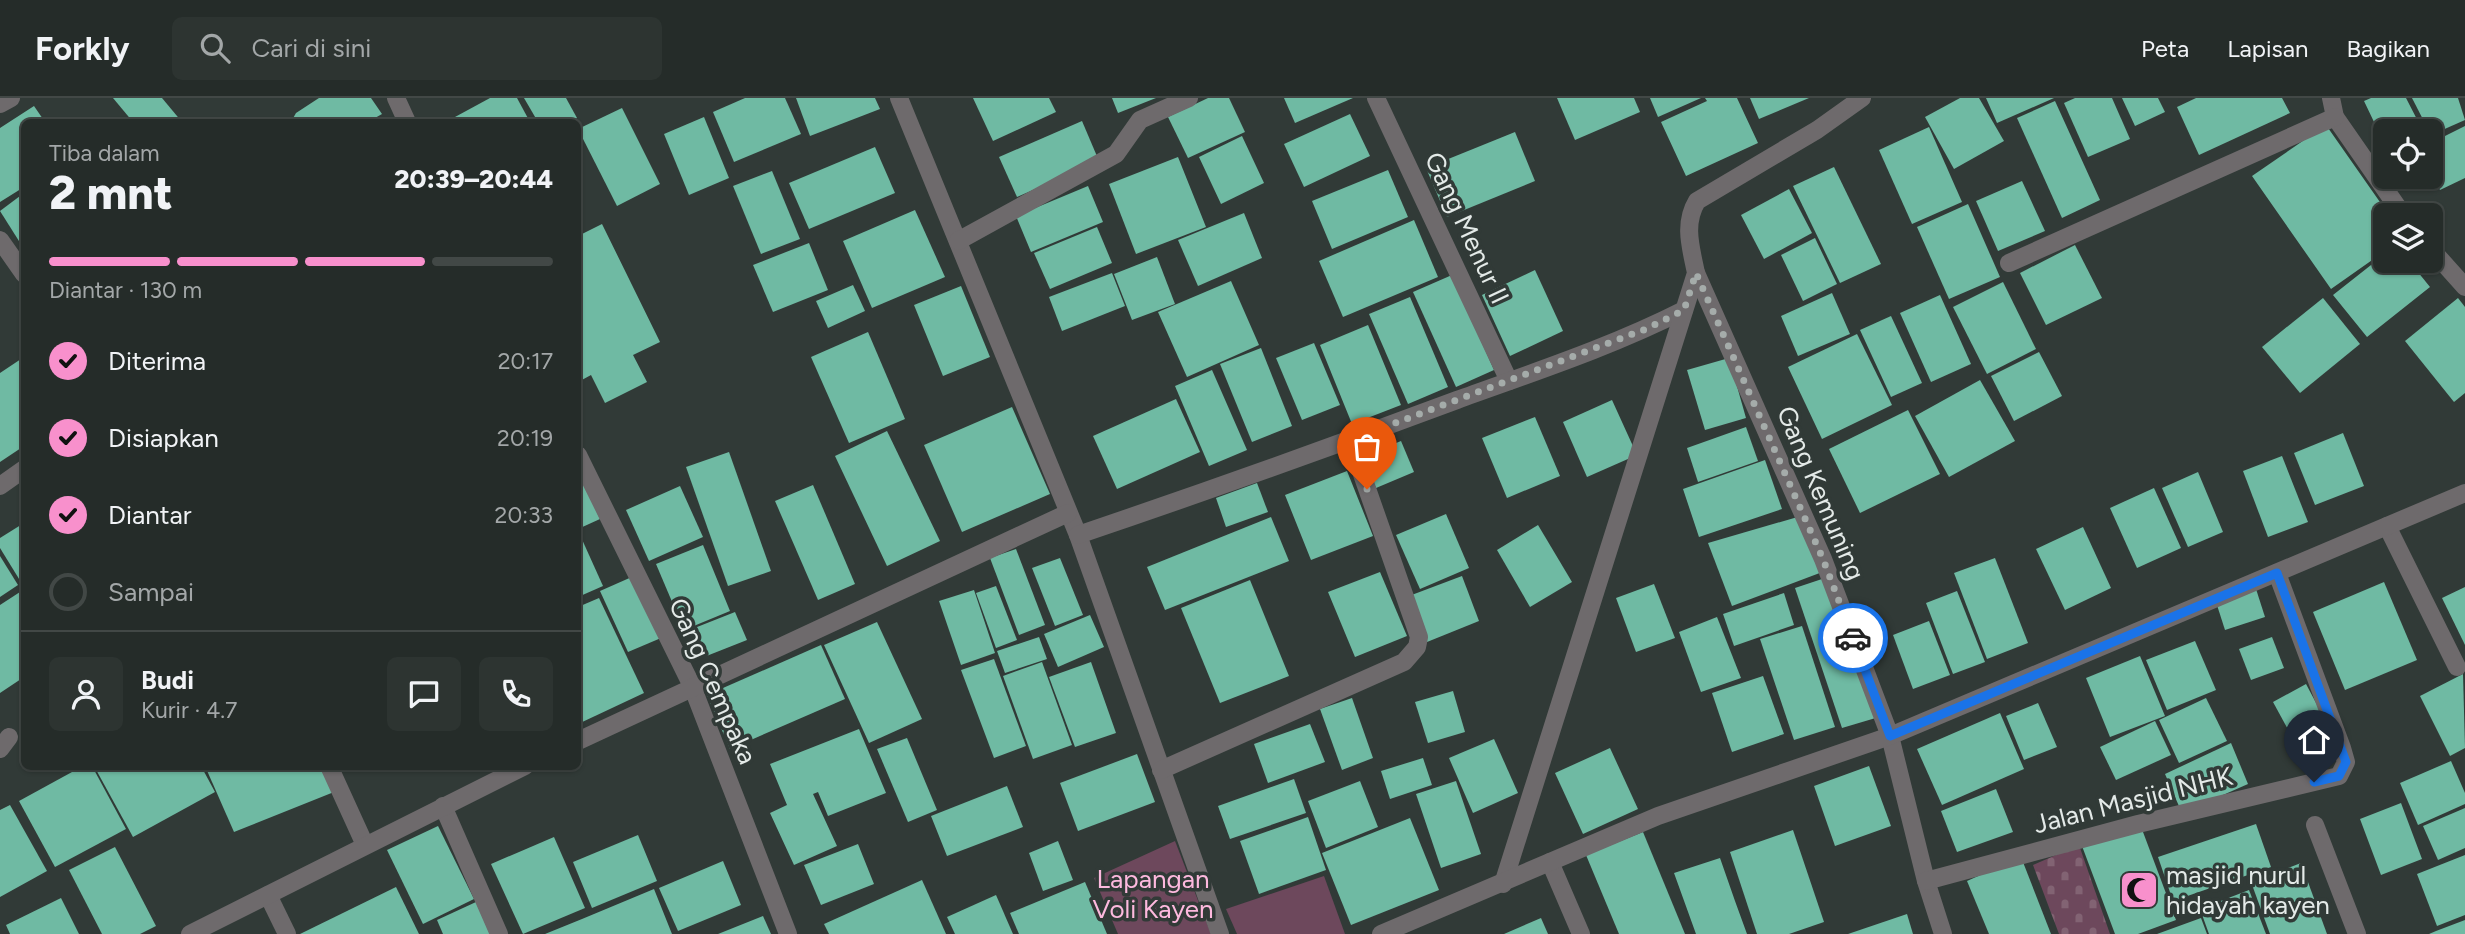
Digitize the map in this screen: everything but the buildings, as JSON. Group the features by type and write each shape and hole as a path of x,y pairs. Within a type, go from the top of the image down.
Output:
{"street":[{"path":"0,104 11,98"},
{"path":"396,98 406,119"},
{"path":"899,98 1078,535 1220,934"},
{"path":"958,241 1116,154 1140,120 1189,98"},
{"name":"Gang Menur II","path":"1376,98 1509,381"},
{"path":"1503,884 1696,273 1689,233 1690,212 1697,201 1817,130 1862,98"},
{"path":"2331,98 2335,117 2395,203"},
{"path":"2008,263 2335,117"},
{"path":"0,240 21,270"},
{"path":"2443,262 2465,287"},
{"name":"Gang Kemuning","path":"1696,273 1823,559 1890,736 1926,881 1944,934"},
{"path":"1078,535 1509,381 1646,329 1684,310"},
{"path":"1161,770 1404,662 1417,647 1419,637 1350,440"},
{"name":"Gang Cempaka","path":"581,465 692,686 788,934"},
{"path":"0,486 21,470"},
{"path":"1381,934 1658,816 1890,736 2465,493"},
{"path":"581,740 1068,513"},
{"path":"2387,526 2457,667"},
{"name":"Jalan Masjid NHK","path":"1926,881 2138,824 2339,776 2346,762 2277,573"},
{"path":"332,770 365,845"},
{"path":"190,934 517,770"},
{"path":"443,806 499,934"},
{"path":"2315,825 2357,934"},
{"path":"1550,862 1581,934"},
{"path":"268,895 287,934"}],"green space":[{"name":"Lapangan Voli Kayen","path":"1175,841 1211,934 1118,934 1094,878"},
{"path":"2079,845 2110,934 2059,934 2033,865"},
{"path":"1324,876 1345,934 1237,934 1226,909"}],"way so far":[{"path":"1367,489 1350,440 1646,329 1684,310 1696,273 1823,559 1853,638"}],"place":[{"name":"masjid nurul hidayah kayen","path":"2139,890"}],"route":[{"path":"1853,638 1890,736 2277,573 2346,762 2339,776 2314,782"}]}
